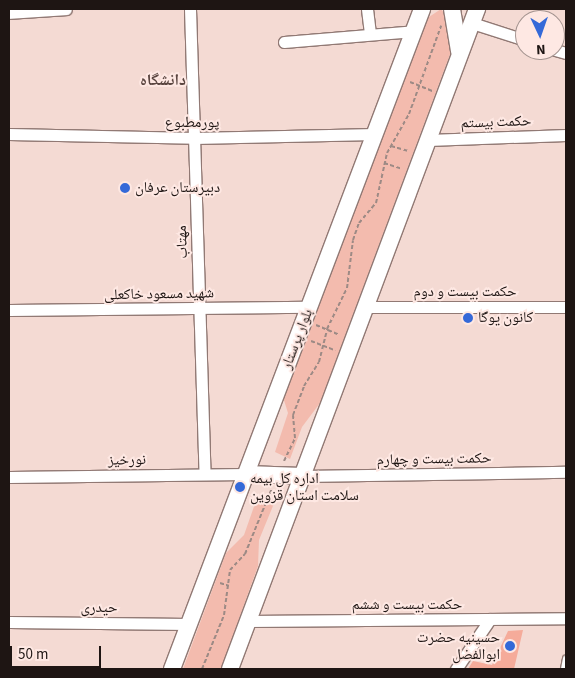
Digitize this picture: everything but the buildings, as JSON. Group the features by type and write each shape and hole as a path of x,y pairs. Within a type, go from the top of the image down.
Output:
{"street":[{"path":"9,13 66,9"},
{"name":"مهتاب","path":"190,9 204,474"},
{"path":"367,9 370,34"},
{"name":"بلوار پرستار","path":"172,669 422,9"},
{"path":"452,9 459,56"},
{"path":"230,669 302,476 342,353 364,307 474,16 515,35"},
{"path":"284,42 414,31"},
{"name":"پورمطبوع","path":"9,134 194,138 375,134"},
{"name":"حکمت بیستم","path":"428,140 566,135"},
{"name":"شهید مسعود خاکعلی","path":"9,310 309,307"},
{"name":"حکمت بیست و دوم","path":"364,307 566,307"},
{"name":"حکمت بیست و چهارم","path":"302,476 566,472"},
{"path":"246,474 302,476"},
{"name":"نورخیز","path":"9,477 246,474"},
{"name":"حکمت بیست و ششم","path":"248,621 566,618"},
{"path":"456,669 490,619"},
{"name":"حیدری","path":"9,622 189,624"}],"lane":[{"path":"564,669 566,659"}],"path":[{"path":"202,669 224,614 230,570 245,554 295,438 293,415 304,386 319,362 327,329 347,288 354,240 376,203 384,163 421,86 442,23"},
{"path":"396,77 444,96"},
{"path":"384,163 402,169 408,151 391,146"},
{"path":"314,323 342,336 342,353 323,345 308,339 314,323"},
{"path":"220,583 229,586"}],"shaded area":[{"path":"441,9 452,23 448,37 452,49 320,403 302,427 290,459 275,452 288,413 283,397 426,19"},
{"path":"257,498 275,501 259,540 258,566 221,669 183,669 226,553 244,535"}],"place":[{"name":"دبیرستان عرفان","path":"125,188"},
{"name":"کانون یوگا","path":"468,318"},
{"name":"اداره کل بیمه سلامت استان قزوین","path":"240,487"},
{"name":"حسینیه حضرت ابوالفضل","path":"510,646"}],"district":[{"name":"دانشگاه","path":"163,80"}]}
